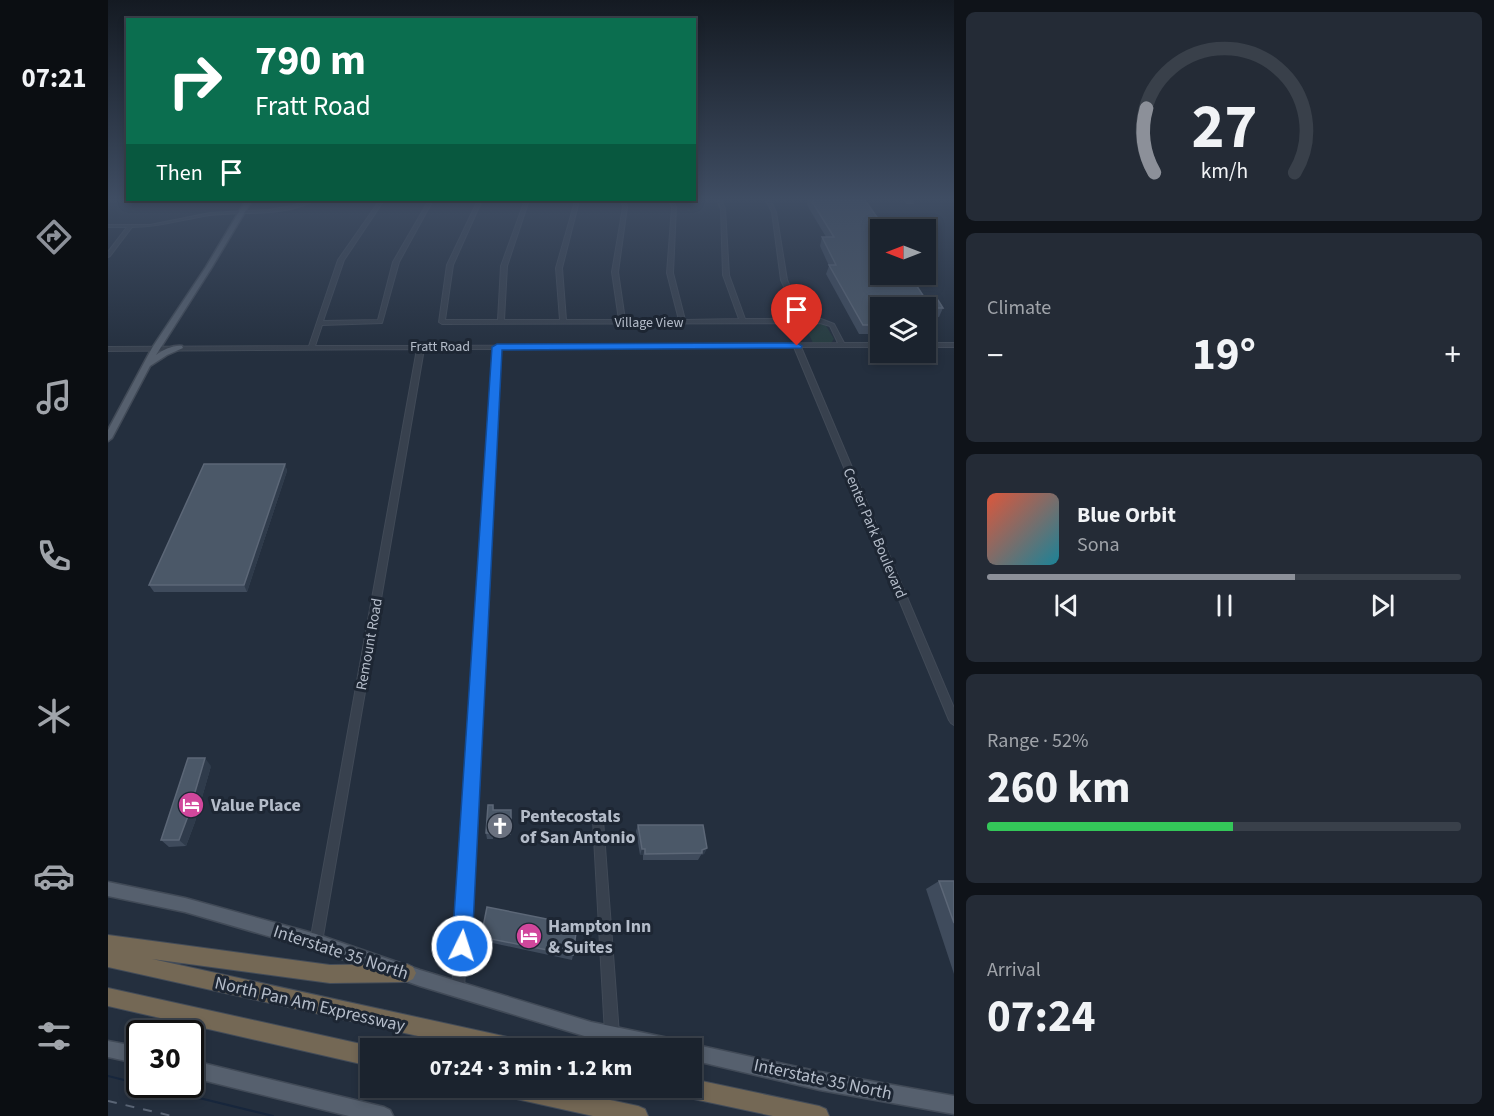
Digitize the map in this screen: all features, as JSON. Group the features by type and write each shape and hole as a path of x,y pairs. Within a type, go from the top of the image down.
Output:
{"highway":[{"path":"108,944 330,974 407,973"},
{"name":"North Pan Am Expressway","path":"108,958 467,1038"},
{"path":"108,997 360,1054"},
{"path":"702,1091 819,1116"},
{"path":"557,1098 638,1116"}],"main road":[{"path":"110,433 156,348 216,252"},
{"path":"140,376 160,355 179,348"},
{"name":"Interstate 35 North","path":"108,889 185,905 316,942 591,1030 631,1038"},
{"path":"108,1049 126,1053"},
{"name":"Interstate 35 North","path":"702,1054 820,1081 954,1106"},
{"path":"204,1071 384,1116"}],"street":[{"path":"311,348 341,260 346,252"},
{"path":"320,323 380,322 396,262 402,252"},
{"name":"Village View","path":"456,252 450,265 442,322 803,321 829,323 842,345"},
{"path":"501,322 504,266 509,252"},
{"path":"563,322 560,268 564,252"},
{"path":"618,252 615,272 622,322"},
{"path":"671,252 670,273 683,322"},
{"path":"725,252 726,275 742,321"},
{"path":"780,252 784,280 803,321"},
{"name":"Fratt Road","path":"108,349 870,345"},
{"path":"936,345 954,345"},
{"name":"Remount Road","path":"316,942 421,346"},
{"name":"Center Park Boulevard","path":"797,346 954,720"},
{"path":"458,989 497,347"},
{"path":"598,820 612,1034"}],"green space":[{"path":"804,324 825,324 834,339 831,343 813,343"}],"building":[{"path":"830,252 870,252 870,285 916,285 924,297 870,297 870,325 863,325 829,265 836,265"},
{"path":"936,300 938,300 943,308 936,308"},
{"path":"204,464 285,464 244,585 149,585"},
{"path":"188,758 205,758 188,816 179,840 161,840"},
{"name":"Pentecostals of San Antonio","path":"488,805 493,805 493,810 511,810 511,829 492,829 492,833 486,833"},
{"path":"638,825 703,825 707,848 702,850 702,853 645,854"},
{"path":"939,881 954,881 954,923"},
{"name":"Hampton Inn & Suites","path":"487,907 577,925 573,955 481,937"}],"waterway":[{"path":"108,1076 126,1080"},
{"path":"199,1098 273,1116"}],"railway":[{"path":"108,1101 172,1116"}],"place":[{"name":"Value Place","path":"191,805"},
{"name":"Pentecostals of San Antonio","path":"500,826"},
{"name":"Hampton Inn & Suites","path":"529,936"}],"route":[{"path":"462,946 497,347 797,346"}]}
